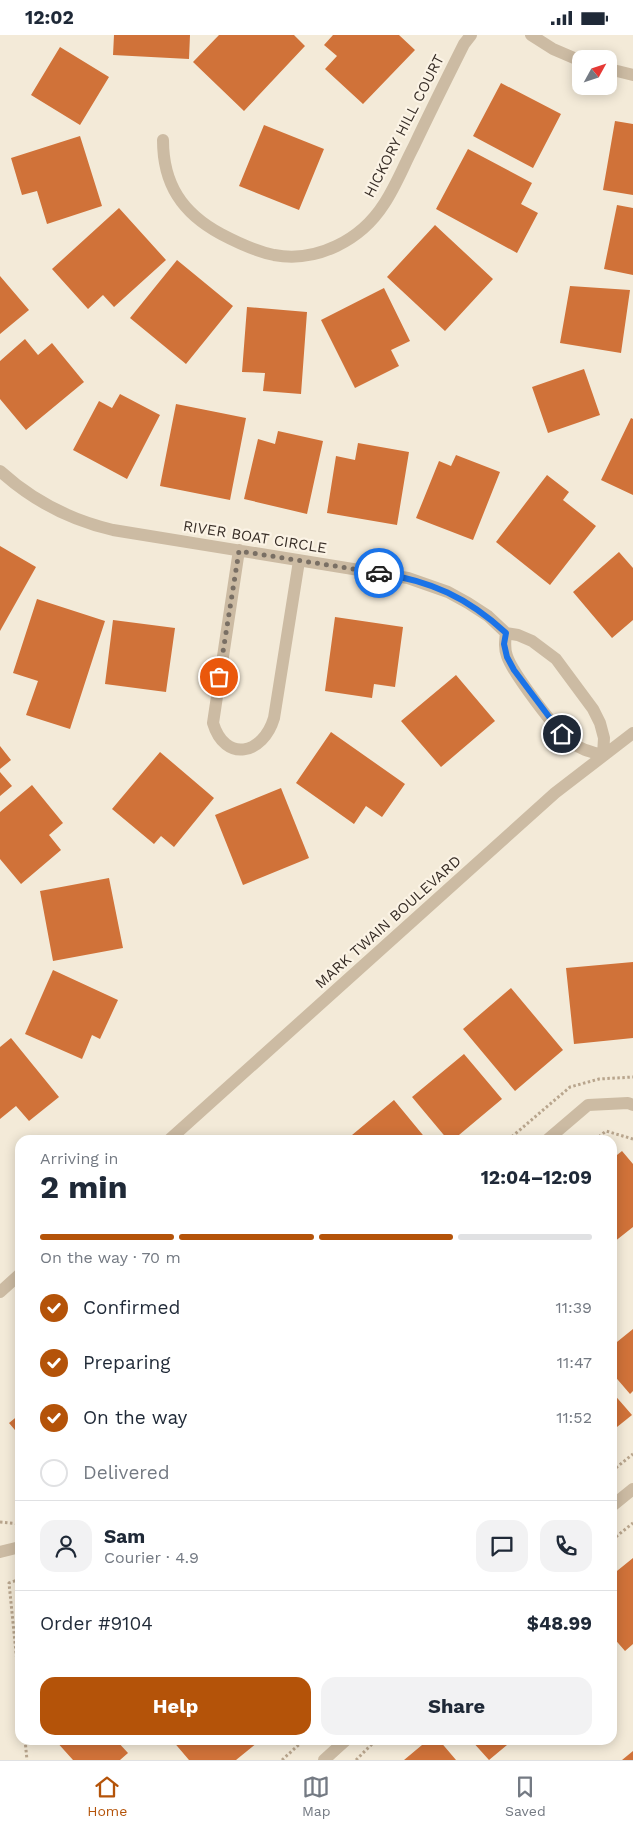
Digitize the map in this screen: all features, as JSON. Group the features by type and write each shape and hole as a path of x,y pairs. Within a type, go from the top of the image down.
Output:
{"street":[{"name":"HICKORY HILL COURT","path":"163,140 163,159 174,192 199,219 216,231 256,250 275,255 295,257 314,254 349,240 362,230 385,203 464,44 471,35"},
{"path":"531,35 553,49 572,57"},
{"path":"618,71 633,75"},
{"name":"RIVER BOAT CIRCLE","path":"0,471 31,496 49,507 92,525 408,578 448,592 488,617 506,633 518,635 532,641 556,659 593,709 600,723 604,738 603,755"},
{"path":"239,551 213,723 216,733 224,743 244,750 255,747 264,739 274,718 299,561"},
{"path":"506,633 504,644 507,657 514,670 562,734 587,751 603,755"},
{"name":"MARK TWAIN BOULEVARD","path":"175,1135 555,793 633,733"},
{"path":"552,1135 588,1105 628,1103 633,1105"},
{"path":"0,1292 15,1278"},
{"path":"617,1502 633,1489"},
{"path":"0,1552 15,1548"},
{"path":"324,1760 340,1745"}],"path":[{"path":"601,1135 606,1131 633,1139"},
{"path":"617,1467 633,1454"},
{"path":"0,1522 15,1524"},
{"path":"617,1536 633,1523"},
{"path":"15,1581 9,1583 15,1642"},
{"path":"25,1745 26,1760"},
{"path":"282,1760 298,1745"},
{"path":"356,1760 371,1745"}],"building":[{"path":"114,35 190,35 189,59 113,55"},
{"path":"219,35 294,35 305,46 244,111 193,62"},
{"path":"333,35 399,35 415,50 363,104 325,69 337,56 324,45"},
{"path":"60,47 109,77 80,125 31,95"},
{"path":"501,83 561,114 533,168 473,136"},
{"path":"615,121 633,124 633,195 603,190"},
{"path":"264,125 324,149 299,210 239,186"},
{"path":"80,136 102,206 47,224 37,191 22,195 11,158"},
{"path":"468,149 532,183 521,204 538,213 517,253 436,209"},
{"path":"617,205 633,208 633,275 604,269"},
{"path":"119,208 166,260 114,307 103,295 88,309 52,269"},
{"path":"435,225 493,279 445,331 387,277"},
{"path":"177,260 233,306 186,364 130,318"},
{"path":"0,276 29,310 0,334"},
{"path":"570,286 630,290 621,353 560,343"},
{"path":"384,288 410,341 391,350 399,366 355,388 321,320"},
{"path":"247,307 307,312 301,394 263,391 265,373 242,372"},
{"path":"25,339 38,355 52,343 84,382 26,430 0,399 0,361"},
{"path":"584,369 600,415 548,433 532,387"},
{"path":"120,394 160,415 127,479 73,450 99,401 112,408"},
{"path":"176,404 246,418 230,500 160,486"},
{"path":"631,418 633,419 633,495 601,480"},
{"path":"278,431 323,441 307,514 244,499 258,439 275,444"},
{"path":"358,443 409,452 397,525 327,513 336,456 355,460"},
{"path":"456,455 500,472 473,540 416,518 439,461 451,466"},
{"path":"547,475 569,492 563,500 596,526 550,585 496,542"},
{"path":"0,546 36,567 0,631"},
{"path":"619,552 633,568 633,620 612,638 573,592"},
{"path":"37,599 105,621 70,729 26,715 38,681 13,673"},
{"path":"335,617 403,627 395,687 374,684 372,698 325,691"},
{"path":"113,620 175,628 166,692 105,684"},
{"path":"456,675 495,721 441,767 401,721"},
{"path":"331,732 405,784 382,817 366,806 354,824 296,783"},
{"path":"0,746 11,760 0,769"},
{"path":"160,752 214,798 174,847 161,836 154,844 112,809"},
{"path":"0,772 12,786 0,796"},
{"path":"32,785 63,823 49,835 61,850 21,884 0,859 0,812"},
{"path":"281,788 309,858 243,885 215,815"},
{"path":"109,878 123,948 53,961 40,891"},
{"path":"633,962 633,1038 574,1044 566,968"},
{"path":"53,970 118,1000 100,1039 92,1035 82,1059 25,1034"},
{"path":"511,988 563,1050 515,1091 463,1029"},
{"path":"11,1038 59,1097 29,1121 16,1106 0,1119 0,1047"},
{"path":"464,1054 502,1099 459,1135 444,1135 412,1097"},
{"path":"394,1100 423,1135 352,1135"},
{"path":"622,1151 633,1164 633,1227 617,1240 617,1155"},
{"path":"633,1329 633,1391 630,1394 617,1379 617,1342"},
{"path":"617,1398 632,1415 617,1427"},
{"path":"15,1418 15,1430 9,1423"},
{"path":"633,1558 633,1644 625,1651 617,1642 617,1571"},
{"path":"60,1745 121,1745 128,1753 120,1760 73,1760"},
{"path":"176,1745 254,1745 236,1760 189,1760"},
{"path":"422,1745 443,1745 456,1760 404,1760"},
{"path":"476,1745 507,1745 489,1760"},
{"path":"633,1751 633,1760 622,1760"}],"way so far":[{"path":"219,677 239,551 379,573"}],"route":[{"path":"379,573 426,583 448,592 488,617 506,633 504,644 507,657 514,670 562,734"}]}
